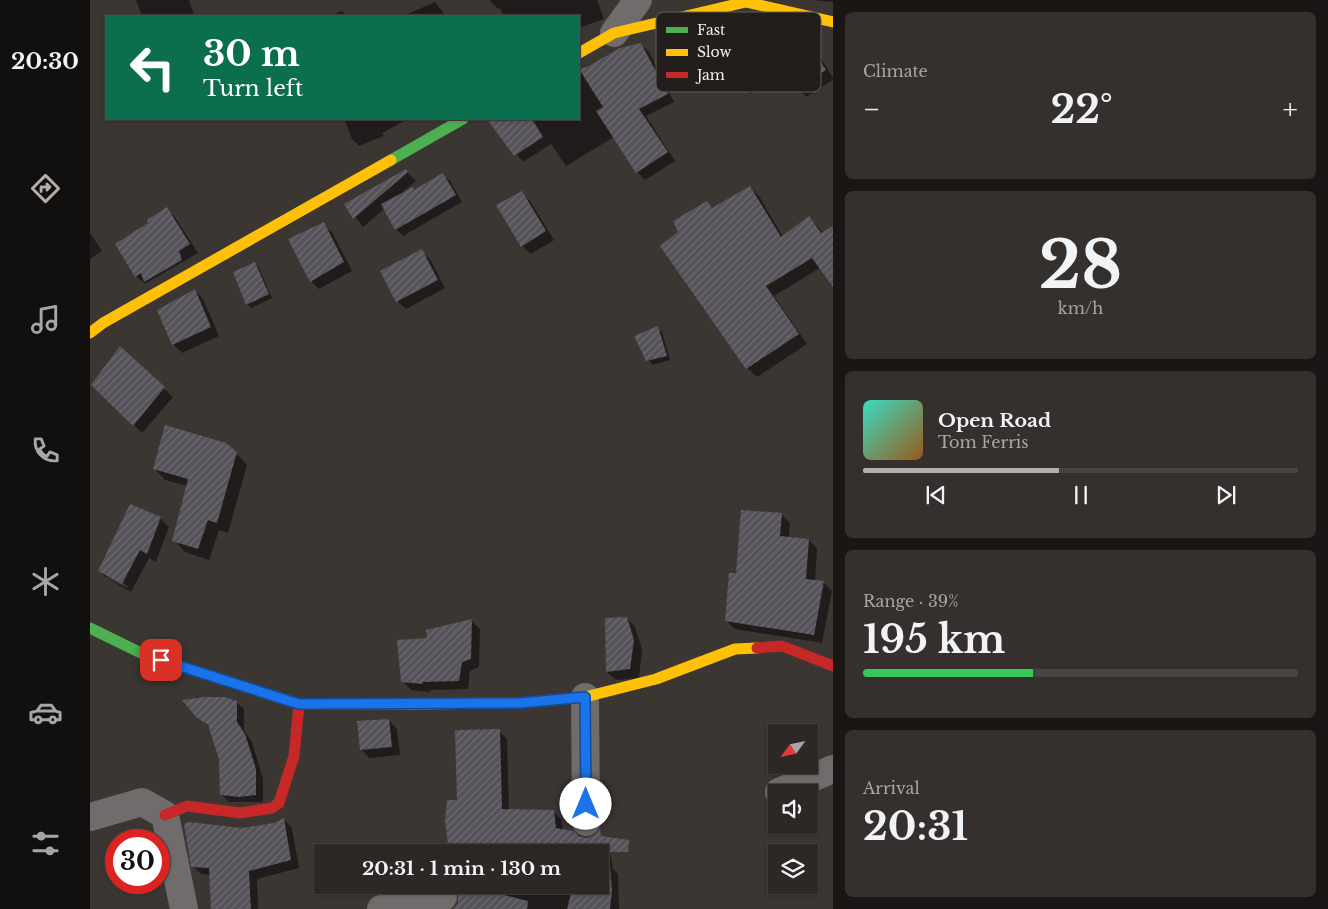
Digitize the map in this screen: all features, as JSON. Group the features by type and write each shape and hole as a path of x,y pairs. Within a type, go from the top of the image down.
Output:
{"street":[{"path":"614,33 638,0"},
{"path":"703,12 746,2 794,12"},
{"path":"580,52 614,33 656,23"},
{"path":"90,333 103,322 461,120"},
{"path":"90,628 144,655 299,704 520,703 585,697 656,679 735,649 782,646 833,666"},
{"path":"585,697 586,822"},
{"path":"165,815 187,806 240,813 272,808 279,803 294,756 299,704"},
{"path":"798,784 833,769"},
{"path":"90,817 142,802 165,815 184,909"},
{"path":"381,909 443,897"}],"building":[{"path":"641,43 656,71 656,92 667,92 668,94 639,109 668,152 636,173 596,111 603,107 580,71 580,69 587,67 620,48"},
{"path":"821,62 826,70 821,73"},
{"path":"488,120 533,120 543,137 514,156"},
{"path":"406,169 408,172 353,219 344,204"},
{"path":"443,173 456,195 395,230 381,204 413,187 414,190"},
{"path":"750,186 781,237 809,216 821,233 833,226 833,287 812,258 766,286 799,334 746,369 660,246 678,232 673,221 707,201 712,208"},
{"path":"522,191 546,231 521,247 496,205"},
{"path":"167,207 190,244 179,251 182,260 144,282 141,273 135,277 115,244 148,223 147,220"},
{"path":"324,222 344,262 310,282 288,239"},
{"path":"422,249 438,280 396,302 380,271"},
{"path":"255,262 269,294 246,305 233,272"},
{"path":"195,289 211,327 172,345 157,310"},
{"path":"658,326 667,356 646,361 634,336"},
{"path":"120,346 165,387 133,426 91,385"},
{"path":"165,425 226,443 237,452 217,523 208,520 198,549 172,541 188,479 153,469"},
{"path":"130,504 161,517 147,554 140,550 122,584 98,571"},
{"path":"741,510 782,513 780,536 809,539 806,579 824,581 814,635 725,621 729,573 736,573"},
{"path":"627,617 634,640 630,669 606,672 605,618"},
{"path":"472,619 471,659 462,662 459,681 422,682 423,684 401,682 397,640 427,638 426,630"},
{"path":"224,697 237,701 237,722 245,734 256,769 256,795 240,797 220,795 219,759 208,725 196,717 182,700"},
{"path":"389,719 392,747 360,750 357,721"},
{"path":"500,729 502,809 554,810 556,828 574,831 579,836 587,838 594,835 600,828 601,836 629,840 628,852 609,852 609,844 448,844 445,821 447,800 457,800 455,730"},
{"path":"284,818 291,860 249,871 251,909 211,909 209,868 191,867 184,824 189,822 242,828 274,823"},
{"path":"610,865 612,891 610,909 567,909 571,894 609,894"},
{"path":"500,894 528,901 527,909 453,909 458,903 458,895"}],"traffic: fast":[{"path":"391,160 461,120"},
{"path":"90,628 145,655 299,704 409,704"}],"traffic: slow":[{"path":"703,12 746,2 790,12"},
{"path":"821,19 833,22"},
{"path":"580,52 614,33 656,23"},
{"path":"90,333 103,323 391,160"},
{"path":"409,704 520,703 585,697 656,679 735,649 757,648"}],"traffic: jam":[{"path":"757,648 782,646 833,666"},
{"path":"165,815 187,806 240,813 272,808 279,803 294,756 299,704"}],"route":[{"path":"161,660 299,704 520,703 585,697 586,804"}]}
